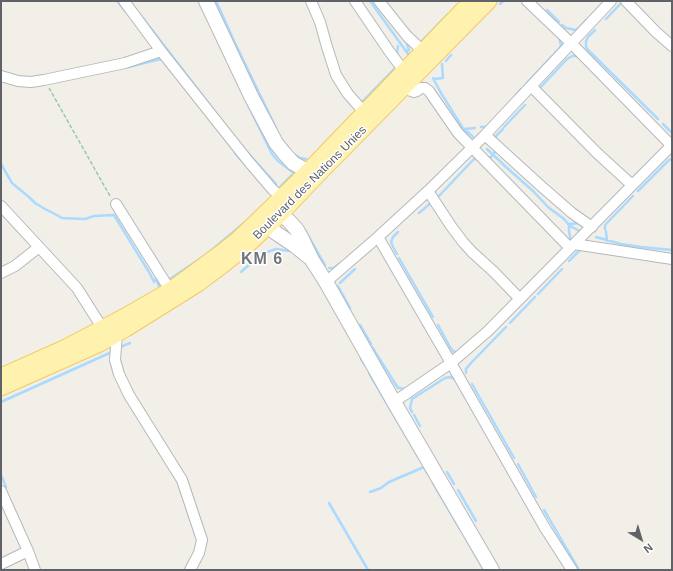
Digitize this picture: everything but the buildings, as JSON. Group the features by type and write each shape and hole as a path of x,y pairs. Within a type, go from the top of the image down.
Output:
{"main road":[{"name":"Boulevard des Nations Unies","path":"312,174 364,112 405,78 422,51 471,1"},
{"name":"Boulevard des Nations Unies","path":"1,388 100,344 110,331 263,223 405,78 489,1"},
{"name":"Boulevard des Nations Unies","path":"1,376 66,346 144,318 198,284 247,246 263,223"}],"street":[{"path":"124,1 161,51 273,190 289,221 297,230 312,260 492,570"},
{"path":"206,1 251,96 276,143 293,163 312,174"},
{"path":"311,1 320,22 328,53 336,75 348,94 364,112"},
{"path":"355,1 405,78 411,91 414,92 421,88 425,88 429,91 458,133 572,246 672,259"},
{"path":"379,1 407,36 422,51"},
{"path":"394,402 452,363 488,330 672,145 571,43 527,1"},
{"path":"326,282 428,191 485,135 611,1"},
{"path":"626,1 672,46"},
{"path":"1,76 18,81 31,82 44,80 125,63 161,51"},
{"path":"531,86 597,153 632,185"},
{"path":"485,135 572,213 592,227"},
{"path":"428,191 463,242 520,299"},
{"path":"116,204 170,290"},
{"path":"1,206 77,288 110,331 114,360 129,395 182,480 202,540 199,553 190,570"},
{"path":"263,223 312,260"},
{"path":"378,237 452,363 545,528 572,570"},
{"path":"1,273 15,266 39,247"},
{"path":"1,491 35,570"},
{"path":"1,564 28,551"}],"path":[{"path":"44,80 104,186 116,204"}],"waterway":[{"path":"117,1 126,12"},
{"path":"216,1 276,128"},
{"path":"370,1 408,54"},
{"path":"500,4 503,1"},
{"path":"606,19 623,1"},
{"path":"547,10 559,22"},
{"path":"419,43 448,14"},
{"path":"143,18 209,104"},
{"path":"562,25 566,28 575,30 579,28 586,20"},
{"path":"595,30 586,41 586,47 588,50 658,119"},
{"path":"555,53 561,45 559,38"},
{"path":"406,51 409,50 407,44 411,43"},
{"path":"398,46 398,56"},
{"path":"446,61 451,55"},
{"path":"525,85 553,55"},
{"path":"538,90 567,59 572,56 579,57"},
{"path":"128,67 161,59 164,60"},
{"path":"434,79 443,78 442,64"},
{"path":"361,103 397,66"},
{"path":"433,78 462,127 473,137"},
{"path":"515,96 521,89"},
{"path":"248,105 272,154 278,161 294,173 280,187"},
{"path":"504,127 525,105"},
{"path":"663,124 672,133"},
{"path":"481,127 486,127 488,125"},
{"path":"464,135 465,129 475,128"},
{"path":"496,139 496,136 503,129"},
{"path":"486,158 491,157 495,152 495,148"},
{"path":"487,149 533,191 548,207 564,219 569,225 579,231"},
{"path":"247,152 276,184"},
{"path":"235,153 241,160"},
{"path":"294,154 300,158 306,159"},
{"path":"437,198 474,159 479,159"},
{"path":"638,191 669,160 672,159"},
{"path":"1,164 12,183 35,203 62,218 85,219 94,216 114,215 154,282"},
{"path":"605,229 605,225 633,196"},
{"path":"419,213 432,202"},
{"path":"167,281 207,254 244,223"},
{"path":"568,224 582,223"},
{"path":"569,225 571,242"},
{"path":"305,230 325,265"},
{"path":"606,231 607,241"},
{"path":"397,254 391,242 393,237 398,232"},
{"path":"596,237 621,244 672,250"},
{"path":"264,253 276,249 290,251"},
{"path":"569,261 581,249"},
{"path":"399,258 433,317"},
{"path":"241,272 250,264"},
{"path":"329,268 334,268 339,264"},
{"path":"340,283 355,269"},
{"path":"538,294 562,269"},
{"path":"153,279 157,281 159,286 163,284"},
{"path":"338,286 350,308"},
{"path":"510,323 535,297"},
{"path":"360,325 371,344"},
{"path":"438,325 450,347 453,351 458,353"},
{"path":"466,373 466,369 470,364 506,327"},
{"path":"118,348 130,343"},
{"path":"372,347 398,388"},
{"path":"1,402 114,351"},
{"path":"361,359 365,365"},
{"path":"369,373 419,458"},
{"path":"412,412 410,408 412,399 445,378 450,377 455,379"},
{"path":"472,384 514,458"},
{"path":"400,388 407,390"},
{"path":"414,415 420,426"},
{"path":"422,463 427,473"},
{"path":"518,464 536,497"},
{"path":"370,492 424,467"},
{"path":"447,472 454,484"},
{"path":"1,475 6,487"},
{"path":"433,483 460,529"},
{"path":"458,490 476,521"},
{"path":"329,503 368,570"},
{"path":"544,510 579,570"},
{"path":"466,539 484,570"}],"district":[{"name":"KM 6","path":"262,260"}]}
